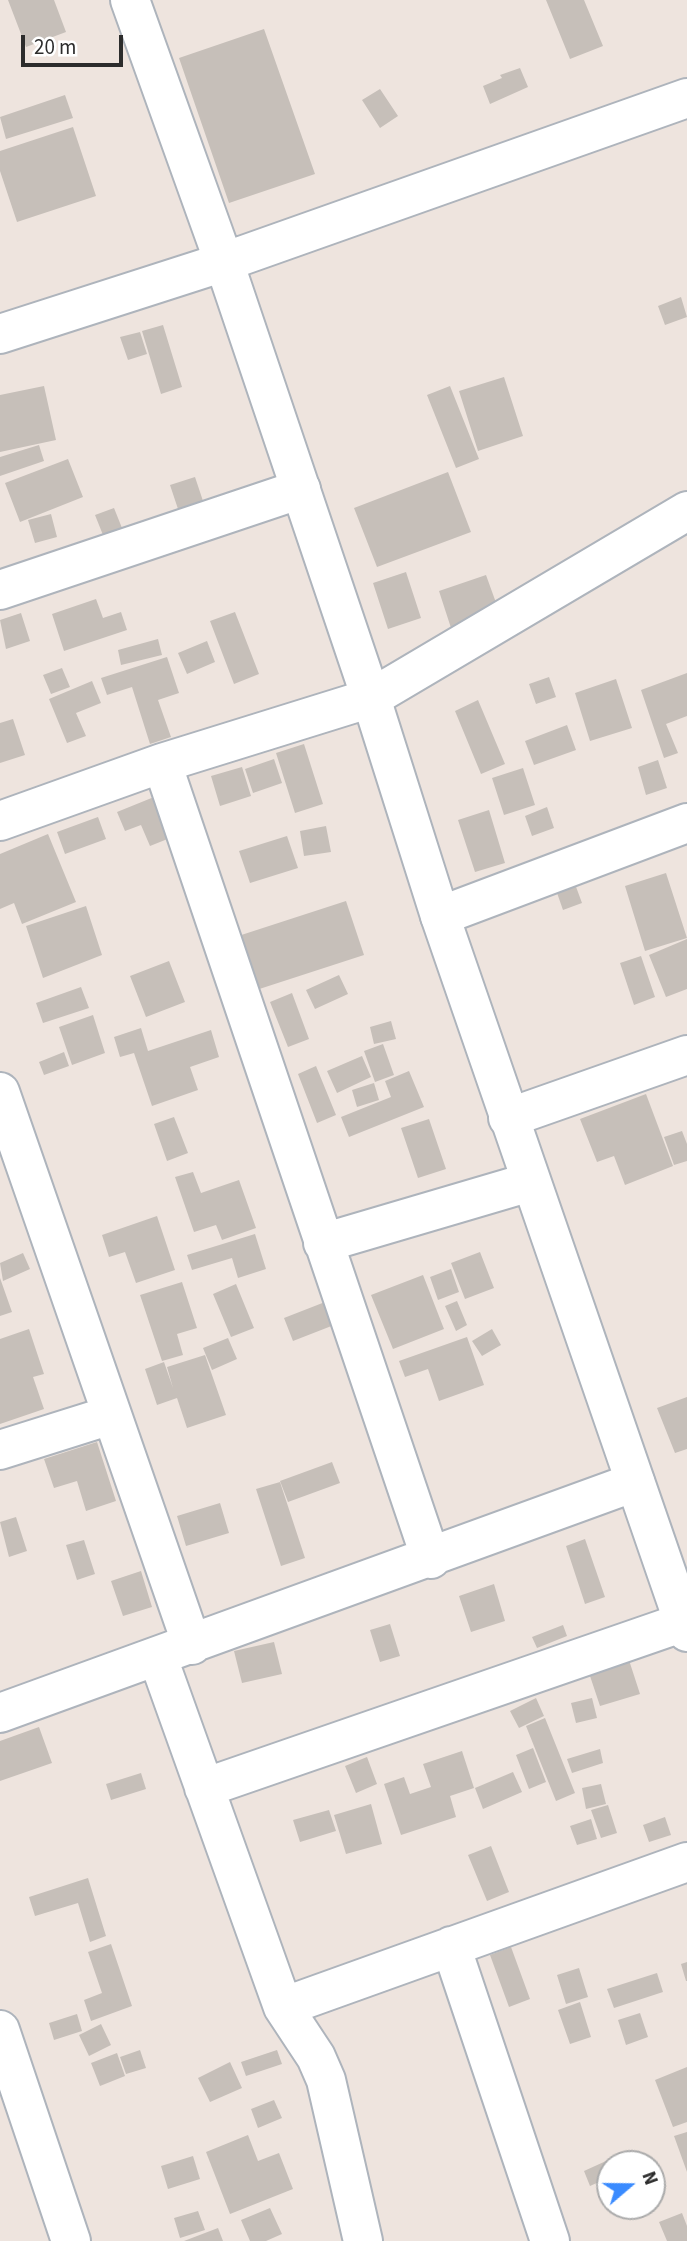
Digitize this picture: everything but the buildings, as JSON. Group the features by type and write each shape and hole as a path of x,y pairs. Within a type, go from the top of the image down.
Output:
{"street":[{"path":"130,0 224,262 371,698 508,1118 685,1627 204,1788"},
{"path":"0,334 224,262 687,98"},
{"path":"0,590 300,489"},
{"path":"0,821 162,763 371,698 687,511"},
{"path":"162,763 431,1559"},
{"path":"440,916 687,823"},
{"path":"508,1118 687,1055"},
{"path":"0,1093 14,1175 111,1415 175,1651 204,1788 282,2007 316,2057 326,2080 363,2241"},
{"path":"323,1243 530,1182"},
{"path":"0,1450 111,1415"},
{"path":"0,1713 431,1559 635,1482"},
{"path":"282,2007 687,1862"},
{"path":"452,1946 550,2241"},
{"path":"3,2048 71,2241"}]}
